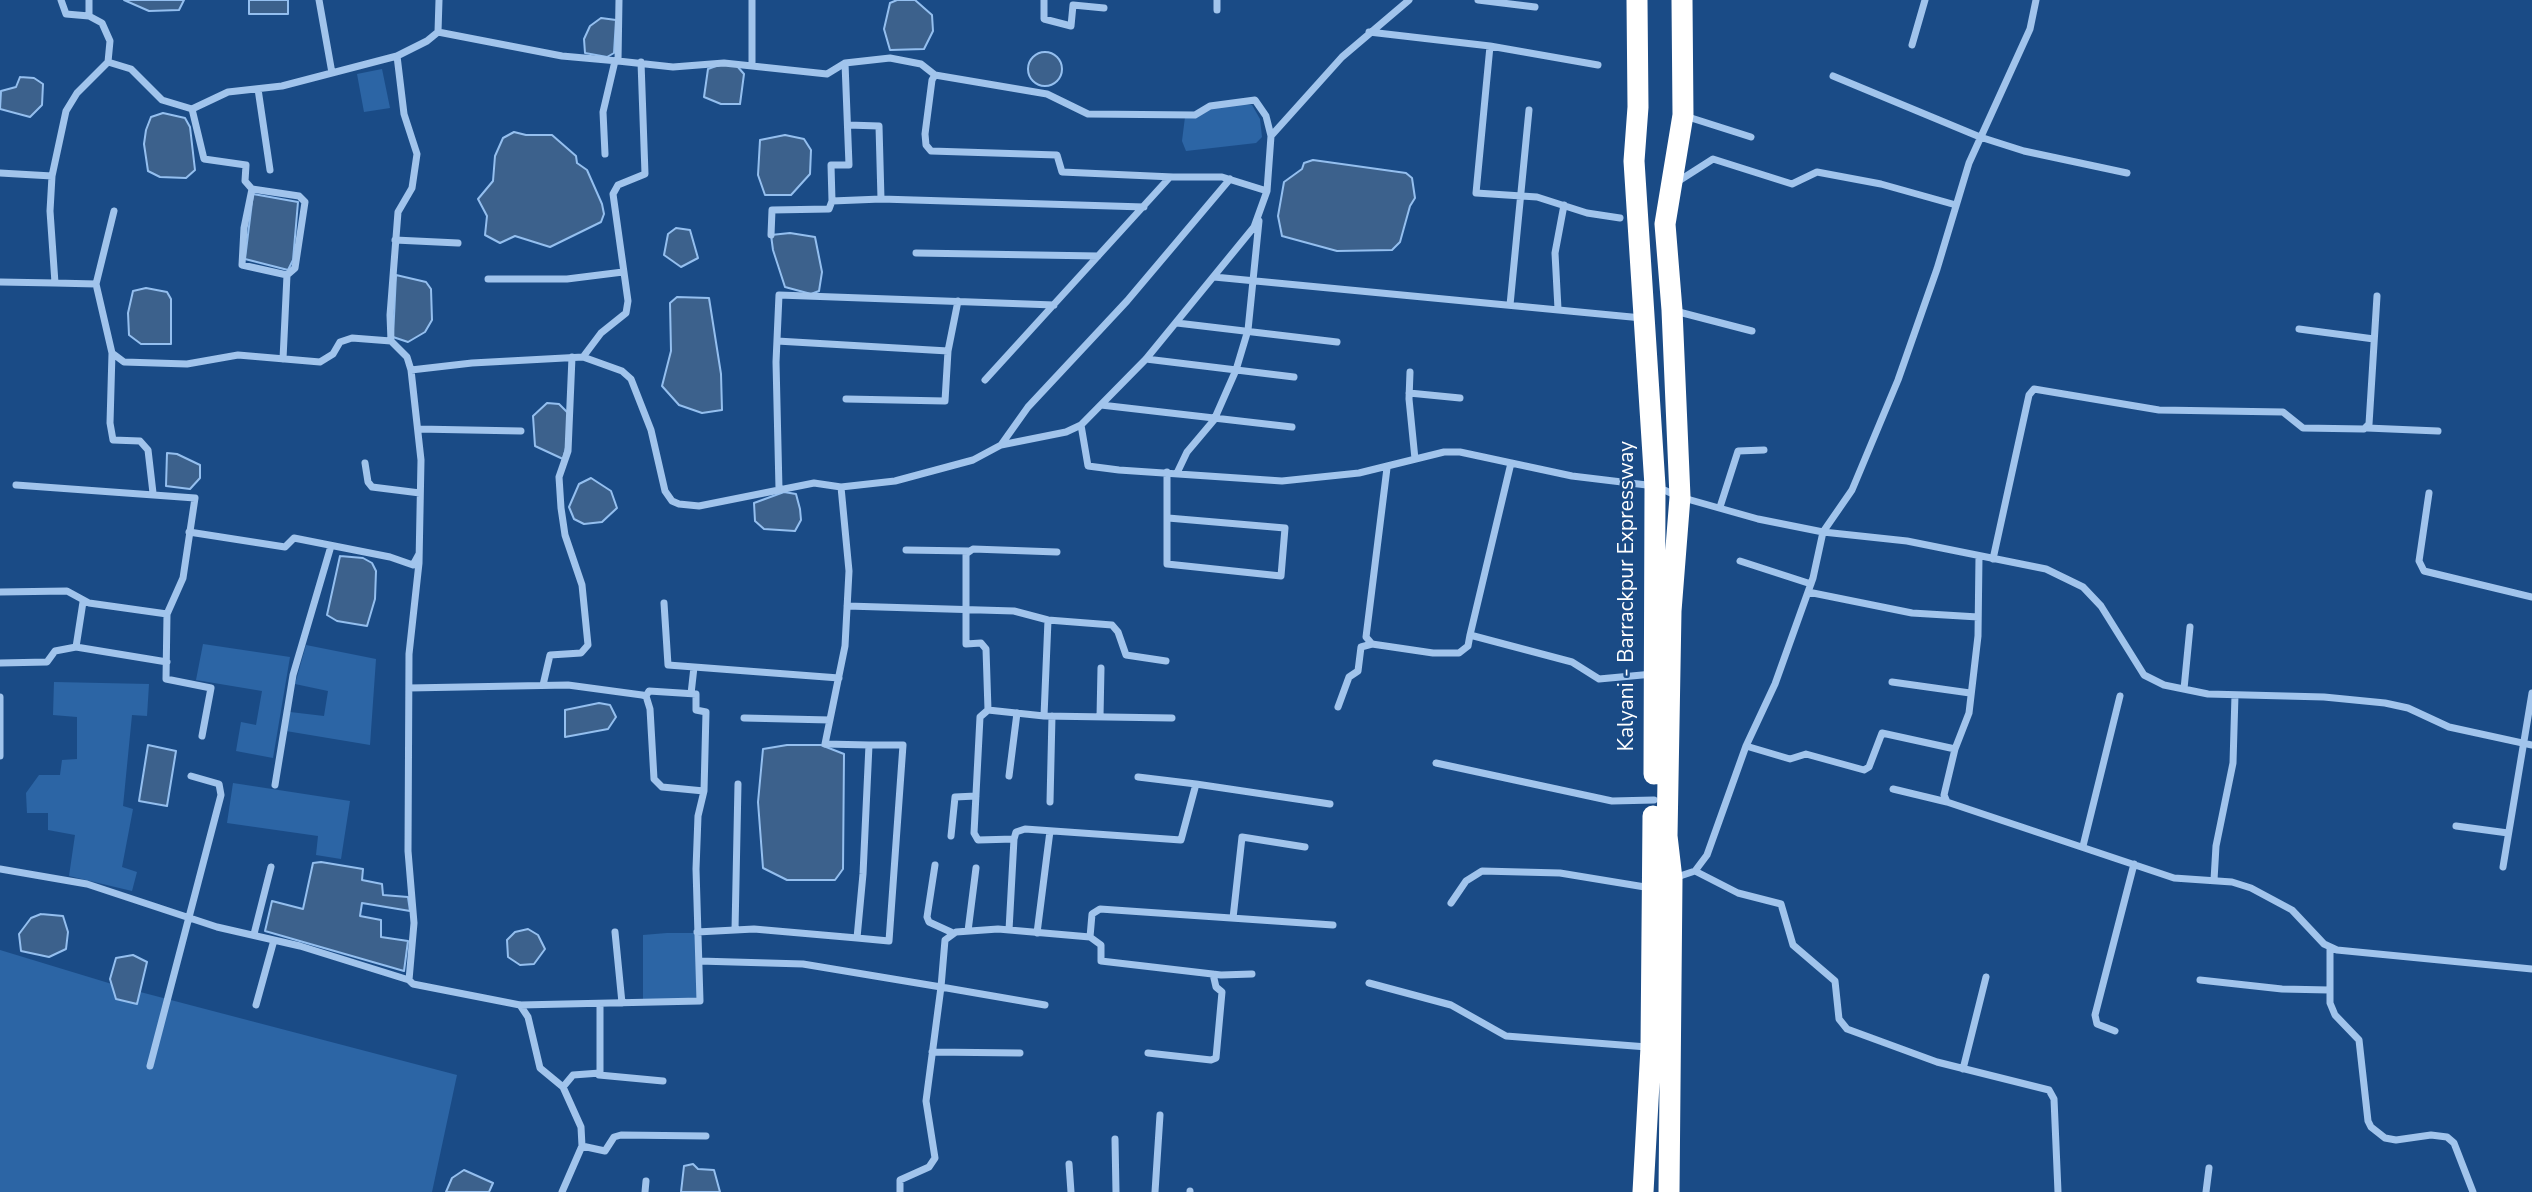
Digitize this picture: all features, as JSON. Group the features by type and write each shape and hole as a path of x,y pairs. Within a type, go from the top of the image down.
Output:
{"highway":[{"name":"Kalyani - Barrackpur Expressway","path":"1637,0 1638,107 1634,162 1655,486 1654,800 1659,881 1643,1192"},
{"path":"1669,1192 1659,881 1667,836 1671,611 1680,497 1672,310 1665,225 1670,186 1681,143 1682,0"}],"street":[{"path":"55,282 50,211 52,176 66,111 77,93 108,62 110,41 102,23 89,16 66,14 61,0"},
{"path":"89,0 89,16"},
{"path":"319,0 332,74"},
{"path":"108,62 131,69 162,100 192,109 228,92 258,89 332,74 359,64 397,56 427,41 438,32 439,0"},
{"path":"605,155 603,112 617,61 619,0"},
{"path":"752,0 752,66"},
{"path":"1044,0 1044,19 1071,26 1073,5 1104,8"},
{"path":"1217,0 1217,10"},
{"path":"1271,136 1297,104 1368,32 1409,0"},
{"path":"1478,0 1535,7"},
{"path":"1912,45 1925,0"},
{"path":"1451,903 1466,881 1482,871 1560,873 1659,881 1695,871 1707,855 1746,746 1775,684 1809,588 1823,532 1852,490 1873,445 1928,295 1969,163 2030,29 2036,0"},
{"path":"438,32 562,56 673,67 724,62 827,74 845,62 890,58 921,64 935,75 1047,93 1088,114 1195,115 1210,106 1255,100 1266,116 1271,136 1267,191 1259,220 1255,282 1248,330 1236,370 1214,420 1187,452 1177,473"},
{"path":"1368,32 1490,46 1598,65"},
{"path":"1490,46 1476,193 1537,197 1620,218"},
{"path":"391,341 398,212 412,188 417,154 404,114 397,56"},
{"path":"583,357 601,333 626,313 628,301 613,194 618,185 645,174 641,62"},
{"path":"772,235 772,210 830,209 831,165 849,165 845,62"},
{"path":"935,75 925,118 926,145 931,151 1057,155 1062,172 1230,179 1267,191"},
{"path":"1833,76 1980,138 2024,151 2126,173"},
{"path":"258,89 270,170"},
{"path":"192,109 204,159 246,165 245,181 252,189 299,195 305,202 295,268 287,275 283,359"},
{"path":"1510,305 1529,110"},
{"path":"1683,115 1751,137"},
{"path":"848,125 879,126 881,199"},
{"path":"1670,186 1713,159 1792,184 1817,172 1881,184 1956,205"},
{"path":"0,173 52,176"},
{"path":"985,380 1173,177"},
{"path":"1001,444 1028,407 1128,301 1230,179"},
{"path":"252,189 244,228 242,265 287,275"},
{"path":"832,201 881,199 1144,207"},
{"path":"1558,309 1555,253 1564,205"},
{"path":"114,211 107,249 96,284 111,353 110,423 113,440 140,441 148,450 153,493"},
{"path":"411,370 583,357 622,371 631,379 651,429 665,491 672,501 699,506 814,483 841,487 895,481 973,460 1001,444 1066,432 1081,425 1146,359 1259,220"},
{"path":"395,240 458,243"},
{"path":"916,253 1098,256"},
{"path":"488,279 566,279 623,272"},
{"path":"1214,277 1645,318"},
{"path":"0,282 96,284"},
{"path":"779,489 779,295 1055,305"},
{"path":"2367,428 2377,296"},
{"path":"846,399 945,401 948,351 958,301"},
{"path":"1672,310 1752,331"},
{"path":"1177,323 1337,342"},
{"path":"2299,329 2374,340"},
{"path":"111,353 124,362 187,364 238,355 320,362 333,354 340,342 352,338 391,341 407,357 418,429 420,493 419,554 409,654 408,864 414,923 409,980"},
{"path":"777,341 948,351"},
{"path":"543,685 550,655 582,653 589,645 582,585 565,535 559,477 568,451 572,357"},
{"path":"1146,359 1294,377"},
{"path":"1410,372 1409,393 1415,459"},
{"path":"1993,559 2029,395 2034,389 2170,411 2286,412 2303,428 2438,431"},
{"path":"1409,393 1460,398"},
{"path":"1101,405 1214,420 1292,426"},
{"path":"1081,425 1088,466 1282,481 1387,468 1415,459 1460,452 1572,476 1655,486 1680,497 1758,519 1823,532 1907,541 2046,569 2083,587 2101,606 2144,675 2164,685 2235,695 2344,698 2385,703 2408,708 2449,727 2532,745"},
{"path":"418,429 521,432"},
{"path":"1720,507 1738,451 1764,450"},
{"path":"365,463 369,485 420,493"},
{"path":"1338,707 1349,677 1358,671 1361,647 1372,644 1433,653 1460,653 1468,646 1511,463"},
{"path":"1372,644 1366,637 1387,468"},
{"path":"1167,472 1167,564 1281,576 1285,528 1168,518"},
{"path":"16,485 195,498 183,578 167,614 166,679 211,688 202,736"},
{"path":"697,932 735,930 889,941 903,745 825,744 845,646 849,570 841,487"},
{"path":"2428,493 2419,561 2424,571 2532,597"},
{"path":"189,532 285,547 294,538 390,557 412,565 419,554"},
{"path":"275,785 293,675 331,546"},
{"path":"906,550 1057,552"},
{"path":"969,551 966,644 981,643 986,649 988,710"},
{"path":"1947,802 1944,795 1955,749 1968,718 1978,617 1979,556"},
{"path":"1740,561 1809,588 1913,613 1978,617"},
{"path":"0,592 67,591 83,602 167,614"},
{"path":"76,647 83,602"},
{"path":"664,603 667,665 839,678"},
{"path":"847,606 1014,611 1048,620 1112,625 1118,632 1126,655 1166,661"},
{"path":"1048,620 1050,802"},
{"path":"2184,689 2190,627"},
{"path":"1470,635 1572,662 1599,679 1654,674"},
{"path":"0,663 47,662 55,650 76,647 167,662"},
{"path":"691,694 694,667"},
{"path":"1100,717 1101,668"},
{"path":"1892,682 1970,693"},
{"path":"409,688 568,685 646,696"},
{"path":"0,869 88,884 187,918 254,934 409,980 416,986 520,1005 600,1005 700,1000 697,932 698,816 704,791 706,712 696,710 696,694 649,691 646,696 650,709 654,779 662,787 704,791"},
{"path":"2503,867 2532,693"},
{"path":"2214,880 2216,846 2233,763 2235,695"},
{"path":"2083,846 2120,696"},
{"path":"0,697 0,756"},
{"path":"1014,839 978,840 974,833 980,717 988,710 1048,716 1172,718"},
{"path":"1009,776 1017,713"},
{"path":"744,718 830,720"},
{"path":"1746,746 1790,759 1806,754 1864,770 1869,767 1882,733 1955,749"},
{"path":"857,938 869,745"},
{"path":"1436,763 1612,801 1654,800"},
{"path":"150,1066 221,790 219,784 191,776"},
{"path":"1138,778 1329,804"},
{"path":"735,930 738,784"},
{"path":"1009,930 1014,839 1021,830 1181,840 1196,784"},
{"path":"1893,789 1947,802 2174,878 2214,880 2251,888 2292,910 2330,948 2532,969"},
{"path":"951,836 955,797 976,796"},
{"path":"2456,826 2508,832"},
{"path":"1037,933 1050,831"},
{"path":"1233,918 1242,837 1305,847"},
{"path":"2115,1031 2097,1024 2095,1018 2134,864"},
{"path":"935,865 927,917 934,924 953,933 1009,930 1090,937 1101,945 1101,961 1213,974 1252,974"},
{"path":"254,934 271,866"},
{"path":"968,931 976,868"},
{"path":"1695,871 1738,893 1781,904 1793,945 1835,981 1839,1019 1847,1029 1963,1069 2049,1090 2054,1099 2058,1192"},
{"path":"1090,937 1092,914 1100,909 1333,925"},
{"path":"615,932 622,1003"},
{"path":"900,1192 900,1180 929,1167 935,1158 926,1101 945,940 953,933"},
{"path":"256,1005 274,940"},
{"path":"2330,948 2330,1003 2335,1015 2359,1040 2368,1121 2371,1127 2385,1138 2396,1140 2431,1135 2447,1137 2454,1143 2473,1192"},
{"path":"699,961 803,964 1045,1005"},
{"path":"1148,1053 1211,1060 1216,1058 1222,992 1216,987 1213,974"},
{"path":"1963,1069 1986,977"},
{"path":"2200,980 2282,989 2329,990"},
{"path":"1369,983 1451,1005 1506,1036 1651,1047"},
{"path":"520,1005 528,1017 540,1068 563,1087 581,1127 582,1146 562,1192"},
{"path":"599,1075 600,1005"},
{"path":"932,1052 1020,1053"},
{"path":"563,1087 573,1075 663,1081"},
{"path":"1155,1192 1160,1115"},
{"path":"582,1146 605,1151 614,1137 621,1135 705,1136"},
{"path":"1115,1139 1116,1192"},
{"path":"1069,1164 1071,1192"},
{"path":"2206,1192 2209,1168"},
{"path":"645,1192 646,1181"}],"shaded area":[{"path":"124,0 184,0 179,10 149,11"},
{"path":"249,0 288,0 288,14 249,14"},
{"path":"897,0 915,0 932,15 933,31 924,49 890,50 884,29 890,3"},
{"path":"601,18 616,20 614,53 607,57 585,53 584,39 590,26"},
{"path":"1045,52 1057,57 1062,69 1057,81 1045,86 1033,81 1028,69 1033,57"},
{"path":"724,63 737,66 744,74 740,104 721,104 704,97 708,69"},
{"path":"382,69 390,108 364,112 357,74"},
{"path":"20,77 34,78 43,84 42,105 30,117 0,109 1,91 16,87"},
{"path":"1252,105 1260,119 1262,137 1256,143 1186,151 1182,141 1185,117 1212,108"},
{"path":"163,113 185,118 190,127 195,170 186,178 160,177 148,171 144,144 146,130 151,117"},
{"path":"514,132 552,135 576,156 577,163 587,170 602,204 604,214 601,222 550,247 515,236 500,243 485,235 487,216 478,199 493,181 495,156 503,138"},
{"path":"785,135 804,139 811,150 810,174 791,195 765,195 758,175 760,140"},
{"path":"1313,160 1406,173 1412,178 1415,198 1410,206 1400,242 1392,250 1337,251 1282,236 1278,216 1284,182 1302,169 1304,163"},
{"path":"253,194 298,202 293,260 288,270 245,259"},
{"path":"676,228 690,230 698,258 681,267 664,255 668,234"},
{"path":"790,233 815,237 822,272 819,291 811,294 785,287 771,235"},
{"path":"396,275 426,282 431,289 432,320 425,332 408,342 393,337"},
{"path":"146,288 167,292 171,299 171,344 141,344 129,335 128,313 133,291"},
{"path":"677,297 709,298 721,374 722,410 702,413 679,405 662,386 671,351 670,303"},
{"path":"547,403 559,404 568,413 569,436 563,459 535,446 533,416"},
{"path":"167,453 177,454 200,465 200,478 190,489 166,486"},
{"path":"591,478 611,491 617,508 602,522 584,524 574,519 569,507 579,484"},
{"path":"784,492 796,494 801,520 795,531 764,529 755,521 754,503"},
{"path":"340,556 363,558 372,563 376,571 375,599 367,626 337,621 327,615"},
{"path":"203,644 290,657 273,758 236,751 241,722 256,725 262,691 196,680"},
{"path":"306,645 376,659 370,745 286,731 290,712 324,716 328,691 295,684"},
{"path":"54,682 149,684 147,716 132,715 123,806 133,809 122,867 137,872 132,891 69,876 75,835 48,830 48,813 27,813 26,793 39,775 60,775 62,760 77,759 77,717 53,715"},
{"path":"599,703 610,705 616,717 608,729 565,737 565,710"},
{"path":"148,745 176,751 167,806 139,801"},
{"path":"787,745 821,745 844,754 843,869 835,880 787,880 763,868 758,802 763,749"},
{"path":"233,783 350,801 341,859 316,855 318,836 227,823"},
{"path":"313,863 363,869 362,880 382,884 383,895 408,897 410,911 362,903 360,916 381,920 381,937 408,941 404,971 265,931 272,901 303,909"},
{"path":"41,914 63,916 68,932 66,949 49,957 21,951 19,934 31,918"},
{"path":"528,929 538,935 545,949 534,964 520,965 508,957 507,940 515,932"},
{"path":"695,933 700,1003 646,1003 643,999 643,935"},
{"path":"0,950 125,988 457,1075 432,1192 0,1192"},
{"path":"133,955 147,962 137,1004 116,999 110,979 116,958"},
{"path":"693,1164 698,1169 714,1170 720,1192 681,1192 684,1166"},
{"path":"464,1170 493,1183 489,1192 446,1192 452,1178"}]}
